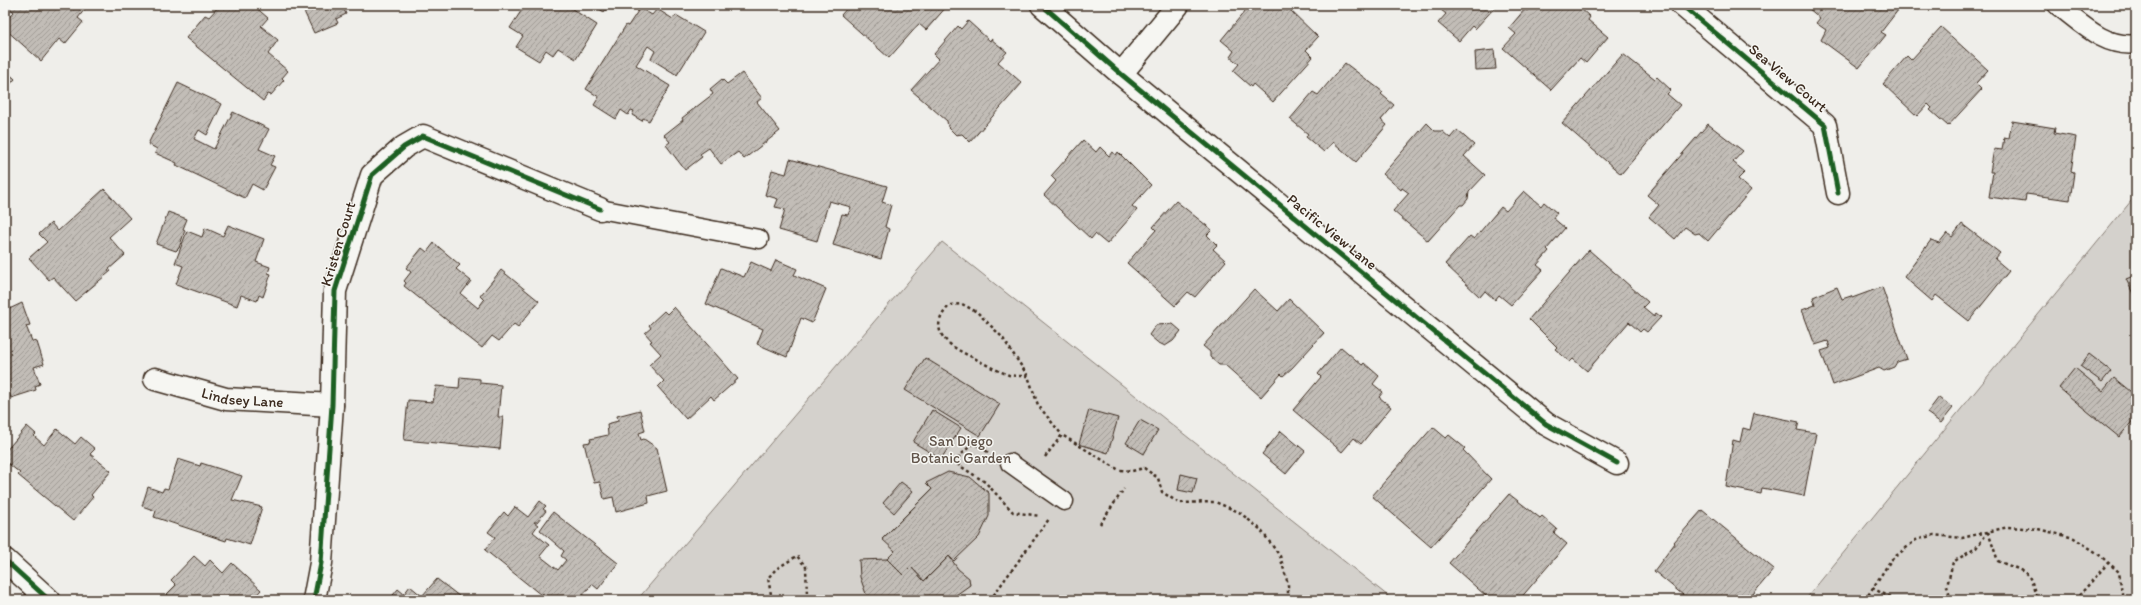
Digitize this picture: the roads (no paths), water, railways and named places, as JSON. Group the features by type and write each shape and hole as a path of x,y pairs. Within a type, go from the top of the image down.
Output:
{"street":[{"name":"Pacific View Lane","path":"1042,5 1121,74 1546,424 1617,463"},
{"path":"1121,74 1178,5"},
{"name":"Sea View Court","path":"1682,5 1825,125 1838,193"},
{"name":"Kristen Court","path":"314,600 321,563 332,405 335,291 372,175 404,147 423,136 600,209"},
{"name":"Lindsey Lane","path":"155,379 226,399 332,405"},
{"path":"5,560 49,600"}],"lane":[{"path":"2057,5 2100,38 2126,46 2136,44"},
{"path":"600,209 759,240"},
{"path":"1010,463 1064,501"}],"park label":[{"name":"San Diego Botanic Garden","path":"961,450"}]}
